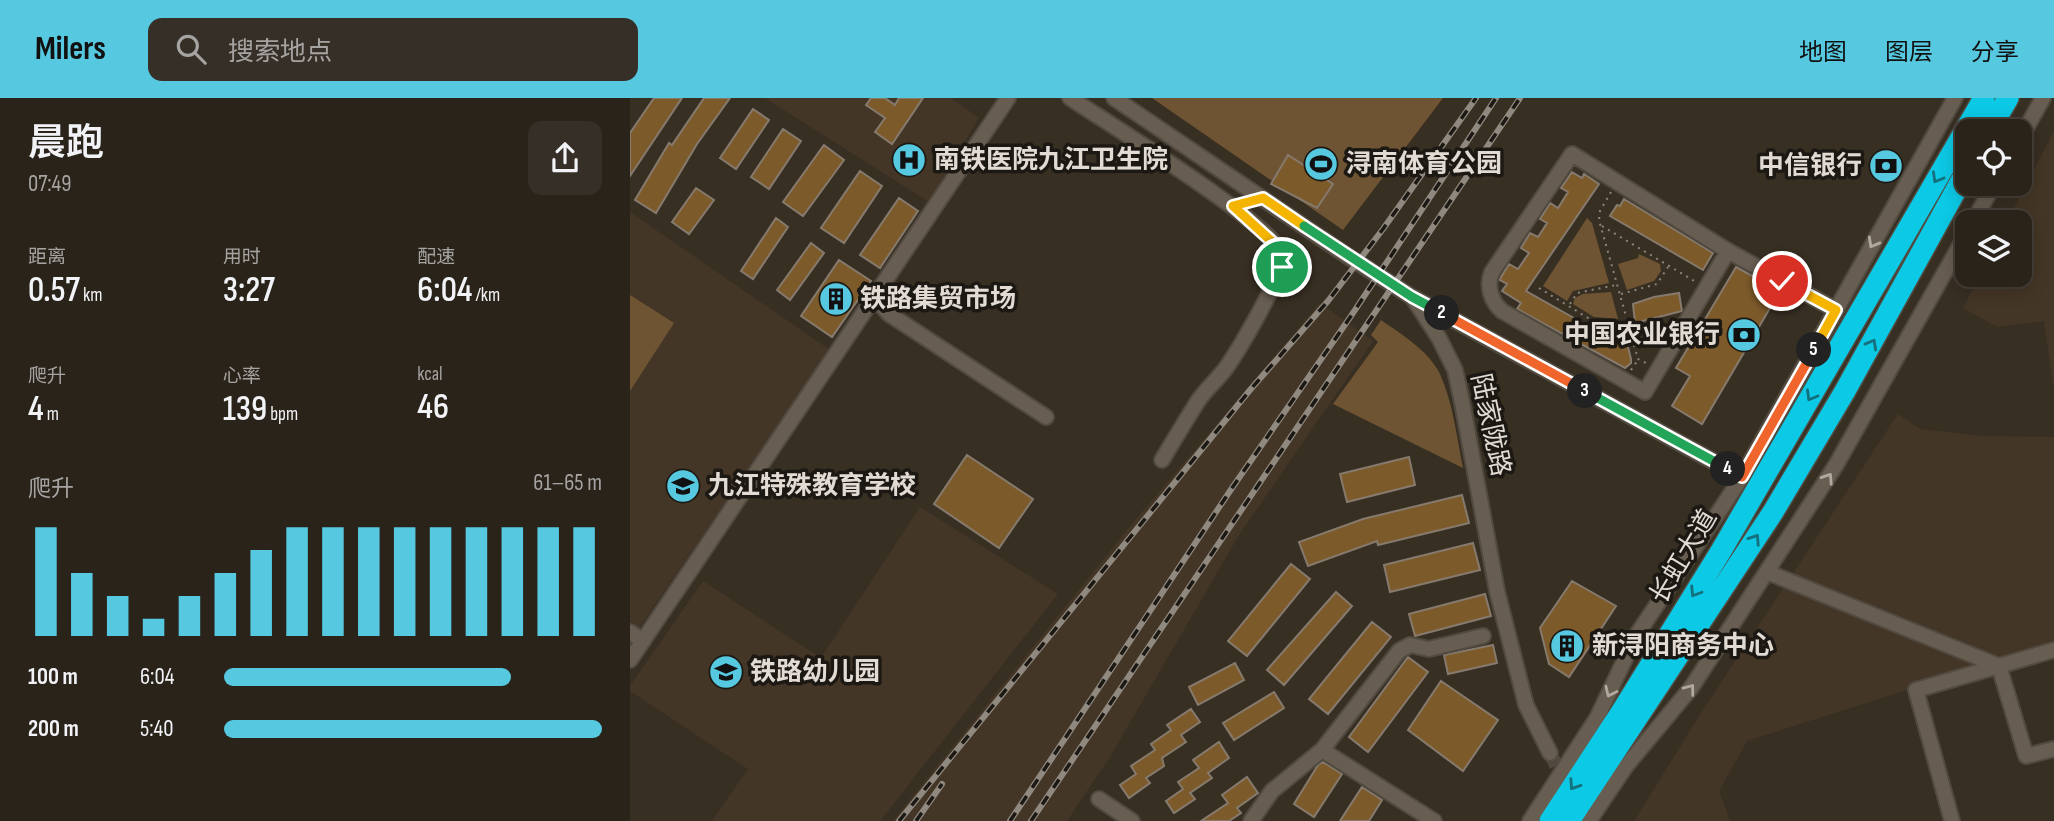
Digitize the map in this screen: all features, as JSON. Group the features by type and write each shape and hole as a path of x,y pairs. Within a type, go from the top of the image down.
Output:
{"highway":[{"name":"长虹大道","path":"1550,821 1721,551 1983,98"},
{"path":"1996,119 2008,98"},
{"name":"长虹大道","path":"1569,821 1773,512 1845,391 1955,192"}],"street":[{"path":"630,660 1008,98"},
{"path":"1070,98 1233,206 1279,248 1283,256 1282,267 1240,347 1225,370 1200,398 1162,460"},
{"name":"陆家陇路","path":"1114,98 1412,297 1439,338 1455,370 1497,591 1526,705 1550,753"},
{"path":"1530,821 1597,718 1636,636 1742,477 1955,98"},
{"path":"2031,119 2043,98"},
{"path":"1728,251 1645,392 1502,311 1493,300 1489,287 1492,272 1572,154 1728,251 1836,310"},
{"path":"1233,206 1263,198"},
{"path":"1590,821 1626,766 1691,688 1836,465 1955,254"},
{"path":"1412,297 1742,477"},
{"path":"875,298 889,314 1046,417"},
{"path":"1767,572 1999,666"},
{"path":"630,632 643,641"},
{"path":"1251,821 1272,791 1322,750 1399,652 1410,645 1429,649 1483,636"},
{"path":"1952,821 1916,690 2054,650"},
{"path":"1999,666 2026,756 2054,749"},
{"path":"1322,750 1434,821"},
{"path":"1099,799 1132,821"}],"path":[{"path":"1618,183 1604,201 1600,211 1601,225 1638,359 1658,370"},
{"path":"1601,225 1706,288"},
{"path":"1620,294 1657,284 1668,266"},
{"path":"1569,306 1577,293 1618,285"},
{"path":"1539,288 1593,321 1628,323"}],"shaded area":[{"name":"南铁医院九江卫生院","path":"765,98 951,98 979,118 929,202"},
{"name":"浔南体育公园","path":"1152,98 1443,98 1343,230"},
{"path":"2054,131 2054,384 2044,321 1997,327 1963,308 1974,287 2032,287 2032,210 2013,210 2020,196 2032,196 2032,174"},
{"name":"九江特殊教育学校","path":"630,212 830,350 639,628 630,622"},
{"path":"1587,218 1592,223 1609,283 1573,291 1567,301 1543,286"},
{"path":"1639,254 1660,264 1661,271 1654,281 1627,290 1618,264 1638,258"},
{"path":"1611,292 1618,319 1594,317 1573,304 1575,298 1583,294"},
{"path":"630,295 674,323 630,391"},
{"path":"1320,303 1373,341 1239,535 1110,757 1067,821 893,821 1131,525"},
{"path":"1381,320 1422,350 1440,374 1451,409 1463,468 1333,404 1378,342 1371,335"},
{"path":"1898,414 1920,429 1982,436 2054,437 2054,643 1747,741 1719,791 1730,821 1634,821 1703,710"},
{"path":"920,507 1058,594 880,821 712,821 748,769 630,691 630,686 703,581 821,658"}],"building":[{"path":"654,98 682,98 630,176 630,133"},
{"path":"704,98 730,98 697,144 656,213 635,200 669,143 672,145"},
{"path":"871,98 885,98 895,105 899,98 923,98 892,144 875,132 885,118 866,105"},
{"path":"753,109 769,120 736,169 720,158"},
{"path":"783,129 801,141 769,189 751,177"},
{"path":"824,145 844,160 803,216 783,202"},
{"path":"1288,155 1333,184 1317,208 1271,184"},
{"path":"860,171 882,186 844,243 821,228"},
{"path":"1572,172 1582,178 1584,174 1599,184 1526,291 1606,336 1624,331 1631,359 1631,363 1625,368 1517,309 1521,303 1502,291 1507,284 1500,280 1501,277 1509,264 1518,269 1529,253 1521,248 1530,233 1538,237 1547,223 1540,219 1550,203 1558,208 1568,192 1561,188"},
{"path":"696,188 714,200 689,234 672,222"},
{"path":"899,198 918,211 880,268 860,255"},
{"path":"1624,199 1713,253 1703,270 1610,216"},
{"path":"776,218 788,227 753,279 741,271"},
{"path":"811,243 824,253 790,300 777,290"},
{"name":"铁路集贸市场","path":"839,260 871,281 832,337 801,316"},
{"path":"1736,267 1780,291 1702,424 1672,406 1690,376 1676,368"},
{"path":"1679,293 1682,311 1635,323 1633,304"},
{"path":"967,455 1033,499 999,548 934,504"},
{"path":"1409,457 1415,485 1347,502 1340,474"},
{"path":"1462,495 1469,523 1378,545 1377,541 1308,566 1299,542 1363,519"},
{"path":"1473,543 1480,570 1390,592 1384,565"},
{"path":"1291,564 1310,579 1247,656 1228,641"},
{"name":"新浔阳商务中心","path":"1572,581 1616,606 1569,677 1549,664 1540,628"},
{"path":"1336,592 1352,606 1284,685 1267,670"},
{"path":"1485,594 1491,616 1415,636 1409,614"},
{"path":"1372,622 1391,637 1328,714 1309,699"},
{"path":"1493,645 1497,663 1448,674 1444,655"},
{"path":"1408,657 1428,672 1368,752 1349,737"},
{"path":"1235,663 1244,680 1198,705 1189,687"},
{"path":"1441,681 1498,720 1463,771 1408,730"},
{"path":"1274,692 1284,708 1234,740 1223,723"},
{"path":"1191,709 1200,722 1181,735 1186,742 1162,758 1164,766 1146,778 1150,783 1129,798 1120,785 1136,774 1131,766 1155,750 1151,744 1171,730 1167,725"},
{"path":"1219,742 1229,758 1208,773 1212,778 1190,793 1195,799 1174,813 1166,801 1183,789 1178,782 1199,768 1193,760"},
{"path":"1323,762 1342,774 1314,817 1294,804 1318,765"},
{"path":"1247,777 1258,793 1237,808 1241,813 1229,821 1201,821 1228,803 1222,795"},
{"path":"1362,787 1382,800 1369,821 1340,821"}],"tunnel":[{"path":"1550,753 1565,783"}],"railway":[{"path":"899,821 1250,390 1328,301 1476,98"},
{"path":"1010,821 1496,98"},
{"path":"1031,821 1520,98"},
{"path":"916,821 942,784"}],"place":[{"name":"南铁医院九江卫生院","path":"909,160"},
{"name":"浔南体育公园","path":"1321,164"},
{"name":"中信银行","path":"1886,166"},
{"name":"铁路集贸市场","path":"836,299"},
{"name":"中国农业银行","path":"1744,335"},
{"name":"九江特殊教育学校","path":"683,486"},
{"name":"新浔阳商务中心","path":"1567,646"},
{"name":"铁路幼儿园","path":"726,672"}],"route":[{"path":"1282,267 1283,256 1275,242 1233,206 1263,198 1412,297 1742,477 1836,310 1782,281"}]}
